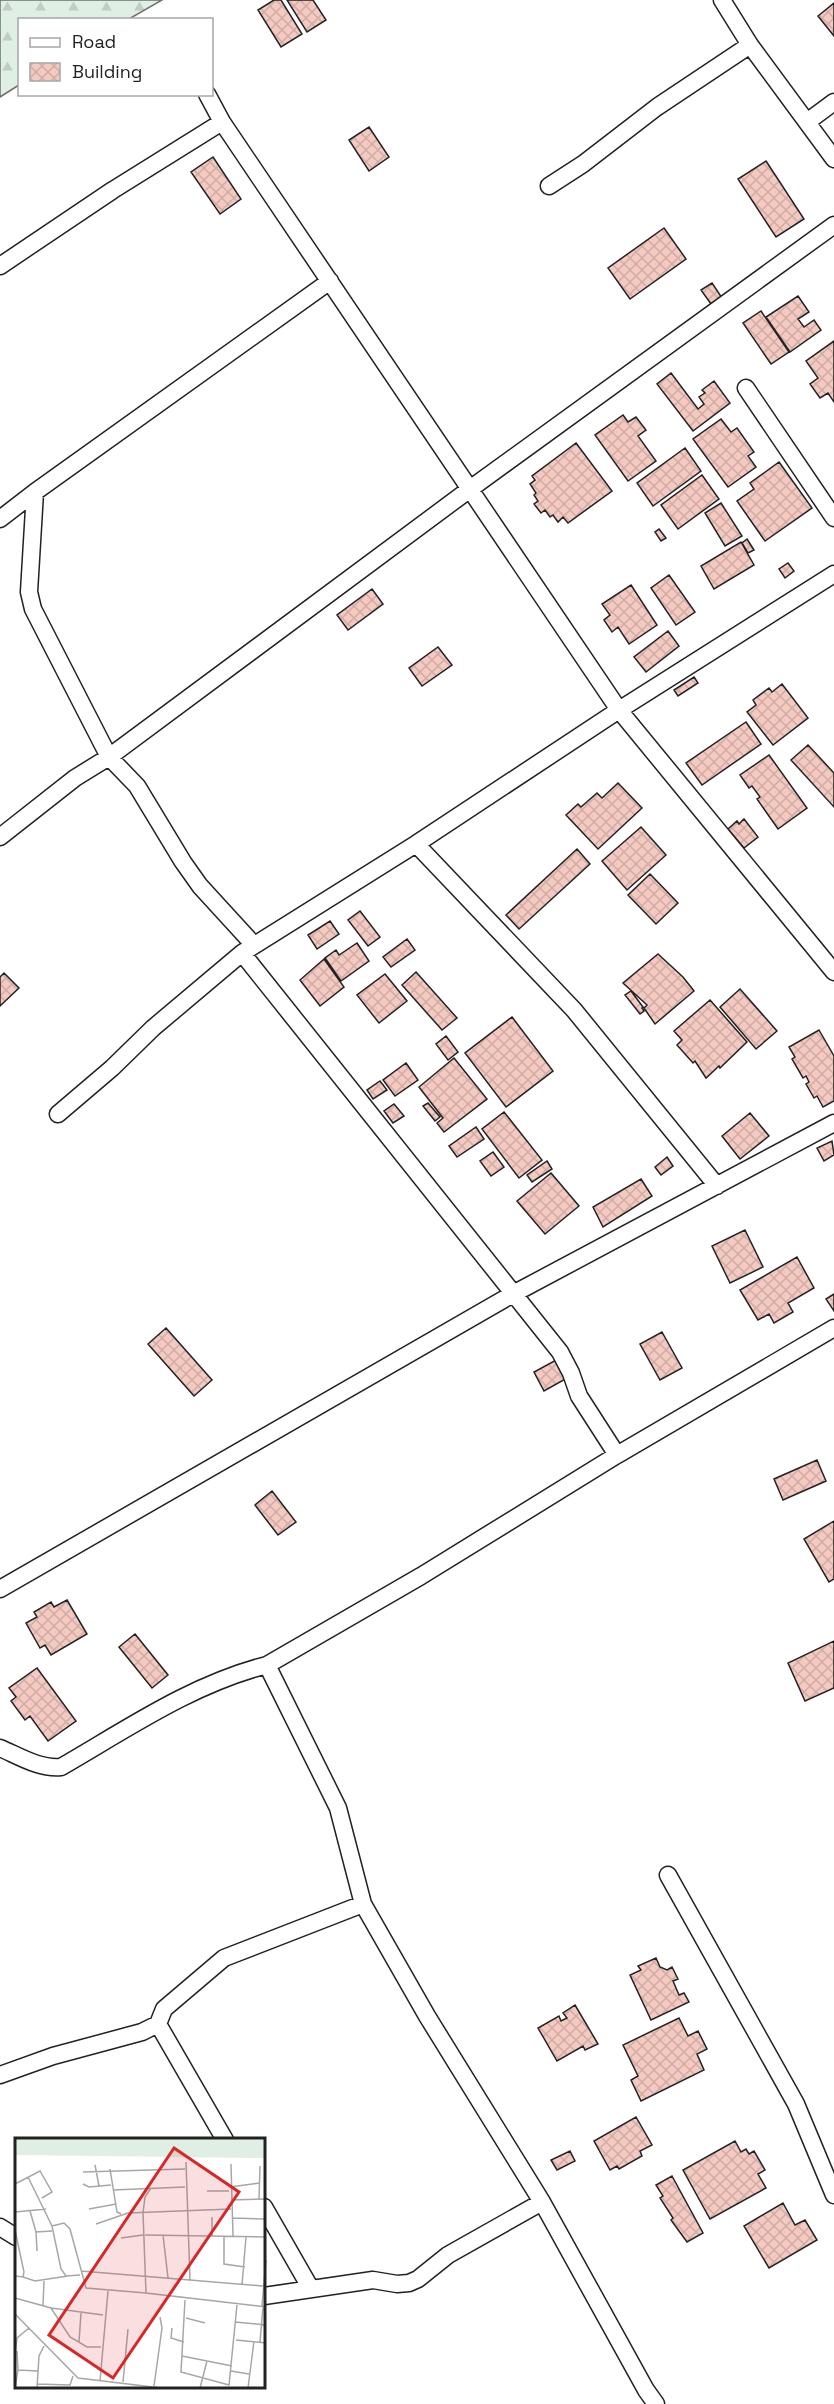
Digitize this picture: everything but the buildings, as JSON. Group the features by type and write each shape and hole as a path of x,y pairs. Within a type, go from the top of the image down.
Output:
{"street":[{"path":"726,2 750,45 834,159"},
{"path":"549,186 583,164 657,107 750,45"},
{"path":"208,96 222,122 618,710 834,972"},
{"path":"807,122 834,102"},
{"path":"0,266 113,190 222,122"},
{"path":"0,837 75,778 109,757 470,489 834,225"},
{"path":"0,519 330,281"},
{"path":"746,388 834,518"},
{"path":"35,492 29,592 33,609 109,757 137,786 200,886 560,1352 571,1372 579,1396 617,1455"},
{"path":"58,1114 112,1068 153,1028 248,949 416,844 618,710 834,574"},
{"path":"416,844 574,1010 717,1186"},
{"path":"0,1589 513,1294 834,1123"},
{"path":"0,1748 37,1764 50,1768 61,1767 170,1703 243,1671 267,1665 422,1576 617,1455 834,1328"},
{"path":"267,1665 338,1808 363,1904 427,2016 542,2202 646,2390 656,2404"},
{"path":"668,1875 796,2104 834,2195"},
{"path":"0,2075 53,2056 142,2032 158,2024 164,2009 224,1958 363,1904"},
{"path":"158,2024 224,2138"},
{"path":"266,2296 374,2280 397,2284 409,2283 418,2279 448,2255 542,2202"},
{"path":"266,2211 311,2289"},
{"path":"0,2227 15,2236"}],"green space":[{"path":"0,0 162,0 131,18 18,18 18,86 0,97"}]}
